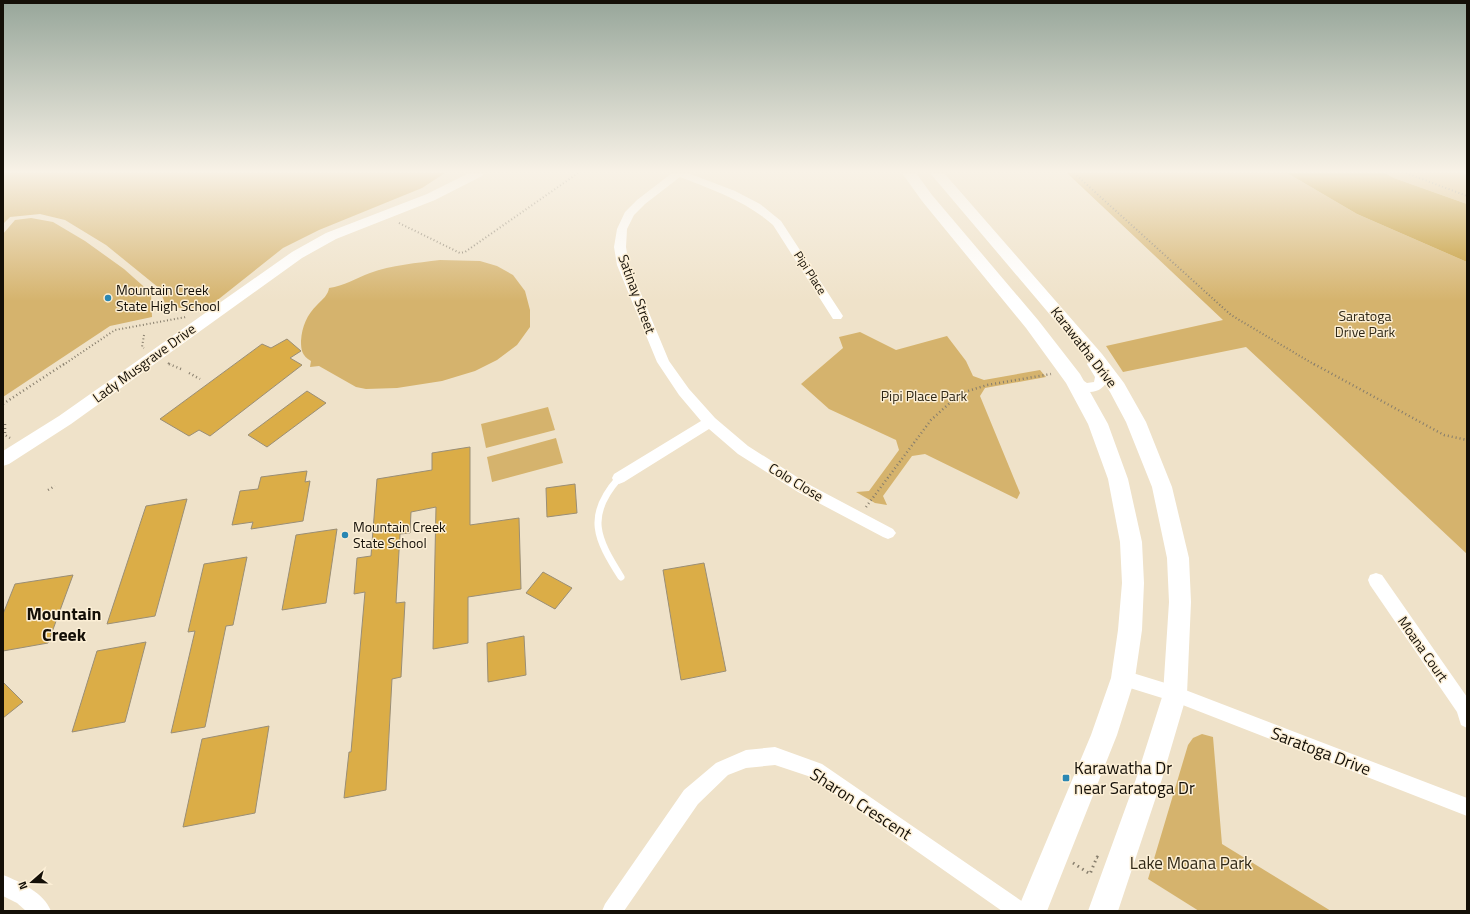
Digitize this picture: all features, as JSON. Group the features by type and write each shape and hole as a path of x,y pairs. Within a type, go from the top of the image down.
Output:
{"main road":[{"name":"Karawatha Drive","path":"942,216 1032,324 1098,424 1118,479 1131,542 1133,583 1130,630 1123,678 1104,735 1032,911"},
{"name":"Karawatha Drive","path":"973,216 1096,358 1117,388 1133,415 1162,487 1178,558 1180,602 1175,694 1149,780 1103,911"}],"street":[{"name":"Lady Musgrave Drive","path":"3,459 65,420 297,255 331,236 383,216"},
{"name":"Satinay Street","path":"628,216 622,230 620,247 623,265 663,362 684,392 710,422"},
{"name":"Pipi Place","path":"770,216 777,223 837,316"},
{"path":"1065,376 1084,387 1090,387 1101,383 1102,377 1080,347 1073,331"},
{"path":"619,478 710,422"},
{"name":"Colo Close","path":"710,422 743,450 803,488 888,533"},
{"name":"Moana Court","path":"1376,580 1465,709 1467,719"},
{"path":"1123,678 1175,694"},
{"name":"Saratoga Drive","path":"1175,694 1467,807"},
{"name":"Sharon Crescent","path":"612,911 691,797 722,769 746,759 775,756 816,770 1019,911"},
{"path":"3,886 24,896 41,911"}],"lane":[{"path":"619,478 611,485 603,500 598,530 602,546 621,577"}],"path":[{"path":"394,220 460,253 465,252 517,216"},
{"path":"1121,216 1231,314 1345,382 1444,435 1467,440"},
{"path":"3,404 115,330 136,328 192,316"},
{"path":"144,335 142,347 146,349"},
{"path":"167,362 181,369"},
{"path":"189,373 200,378"},
{"path":"858,517 931,420 942,408 967,391 984,385 1065,376"},
{"path":"5,424 5,435 12,440"},
{"path":"48,490 55,486"},
{"path":"1071,861 1090,874 1097,857 1102,860"}],"green space":[{"path":"3,216 23,216 10,217 3,224"},
{"path":"47,216 354,216 319,230 283,248 215,302 188,309 166,306 159,288 106,245 65,220"},
{"name":"Saratoga Drive Park","path":"1112,216 1361,216 1467,262 1467,554 1246,347 1123,372 1106,346 1223,320"},
{"path":"31,218 53,222 85,241 124,269 151,293 152,317 110,326 3,397 3,234 15,220"},
{"path":"440,260 480,261 497,266 513,275 525,291 530,310 530,327 517,345 497,360 475,371 442,381 397,388 366,389 356,387 319,366 310,367 311,361 304,355 302,350 301,341 303,330 308,317 313,309 328,293 329,288 340,286 370,273 387,268"},
{"name":"Pipi Place Park","path":"860,332 896,350 947,336 966,361 973,376 984,380 1040,370 1046,377 985,388 980,396 1020,493 1017,499 925,454 912,456 883,496 887,505 875,503 856,492 869,491 899,450 896,440 829,409 801,384 843,348 839,337"},
{"path":"548,407 555,430 486,448 481,424"},
{"path":"556,438 563,463 492,482 487,457"},
{"name":"Lake Moana Park","path":"1202,734 1213,737 1222,844 1331,911 1199,911 1148,879 1188,745 1193,738"}],"shaded area":[{"path":"1361,216 1467,216 1467,262"}],"building":[{"path":"287,339 301,351 290,358 302,365 210,436 199,430 189,436 160,419 262,344 271,348"},
{"path":"307,391 326,403 267,447 248,435"},
{"path":"470,447 470,525 519,518 521,589 468,597 468,643 433,649 436,507 411,512 410,533 400,534 396,603 405,602 401,677 392,679 386,790 344,798 349,752 351,752 365,592 354,594 357,558 371,556 377,479 432,470 432,453"},
{"path":"307,471 305,482 310,481 303,521 251,529 253,522 232,525 240,491 258,489 261,477"},
{"path":"575,484 577,513 547,517 546,488"},
{"path":"187,499 155,616 107,624 146,506"},
{"path":"337,529 326,603 282,610 296,535"},
{"path":"247,557 233,625 226,626 205,727 171,733 195,631 188,632 204,564"},
{"path":"704,563 726,671 681,680 663,570"},
{"path":"543,572 572,588 555,609 526,593"},
{"path":"73,575 48,643 3,651 3,614 15,584"},
{"path":"524,636 526,675 488,682 487,643"},
{"path":"146,642 125,722 72,732 97,651"},
{"path":"3,682 23,702 3,718"},
{"path":"269,726 255,813 183,827 202,739"}],"place":[{"name":"Mountain Creek State High School","path":"108,298"},
{"name":"Mountain Creek State School","path":"345,535"},
{"name":"Karawatha Dr near Saratoga Dr","path":"1066,778"}],"district":[{"name":"Mountain Creek","path":"64,624"}]}
